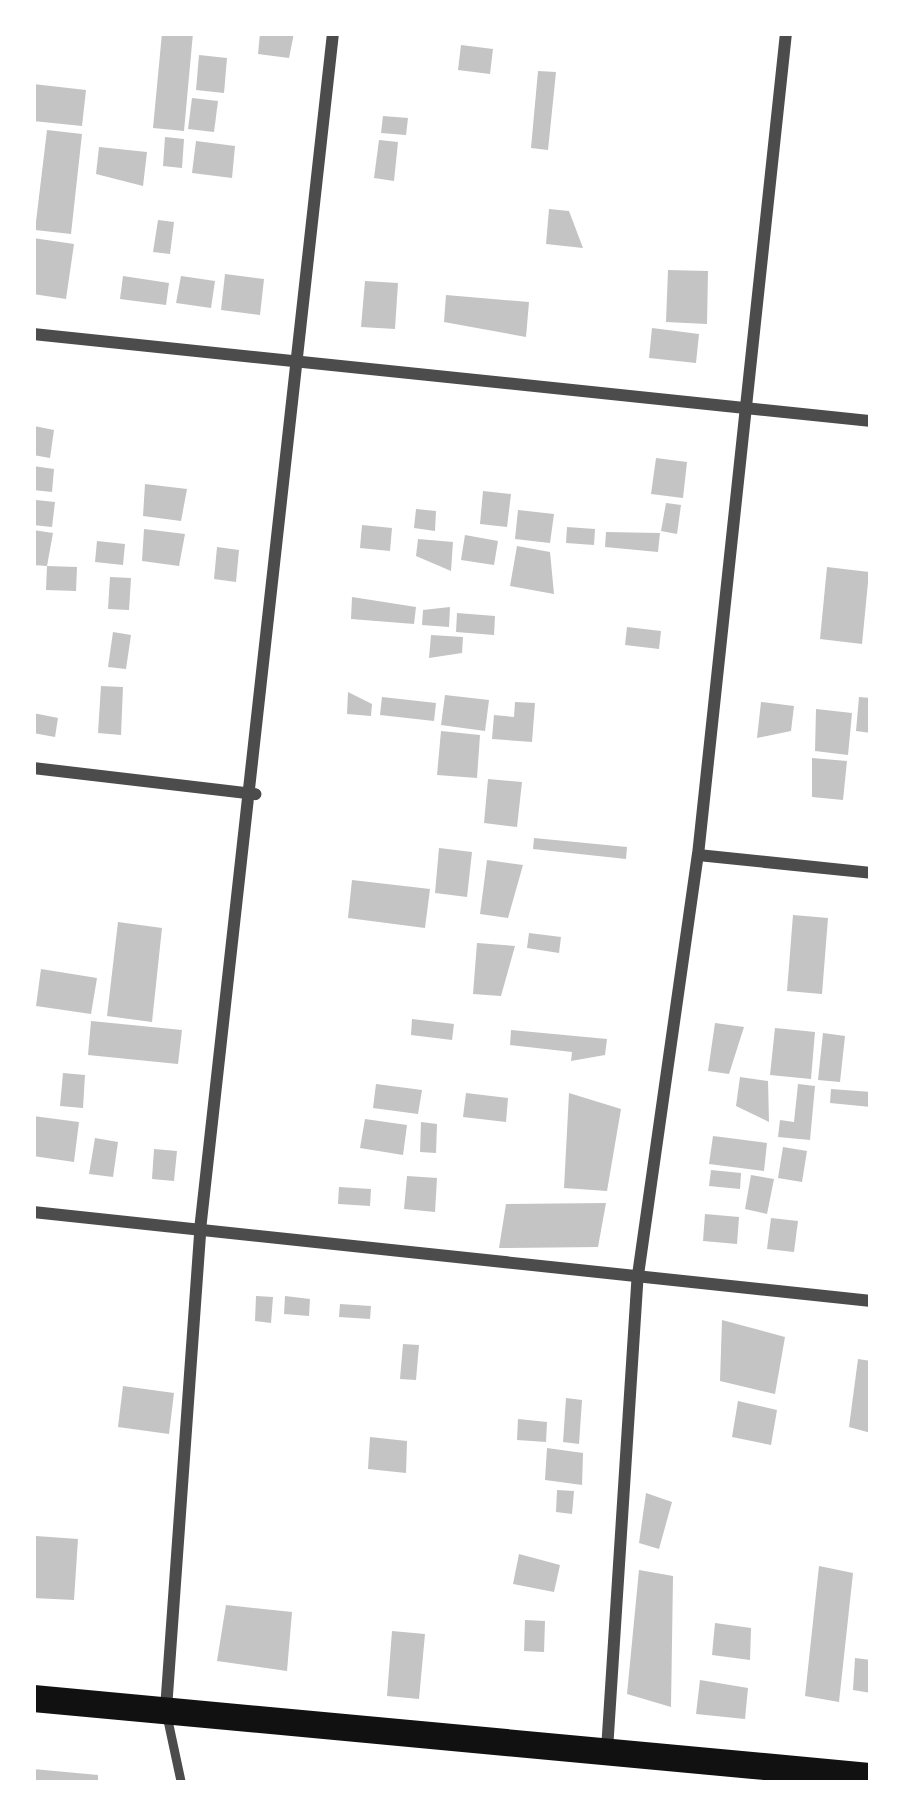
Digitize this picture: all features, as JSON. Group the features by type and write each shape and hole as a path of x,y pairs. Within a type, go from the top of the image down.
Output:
{"main road":[{"path":"33,1698 607,1751 782,1775 871,1776"}],"street":[{"path":"166,1711 200,1229 255,794 333,33"},
{"path":"607,1751 638,1275 698,855 739,407 785,33"},
{"path":"33,334 871,421"},
{"path":"33,769 255,794"},
{"path":"698,855 871,873"},
{"path":"33,1212 871,1301"}],"lane":[{"path":"166,1711 182,1783"}],"building":[{"path":"162,33 193,33 184,131 153,128"},
{"path":"260,33 294,33 289,58 258,54"},
{"path":"461,45 493,49 490,74 458,70"},
{"path":"199,55 227,58 224,93 196,90"},
{"path":"538,71 556,72 548,150 531,148"},
{"path":"33,84 86,90 82,126 33,121"},
{"path":"192,98 218,101 214,132 188,129"},
{"path":"383,116 408,118 406,135 381,133"},
{"path":"47,130 82,134 71,234 35,230"},
{"path":"165,137 184,139 182,168 163,166"},
{"path":"379,140 398,142 394,181 374,178"},
{"path":"196,141 235,146 232,178 192,173"},
{"path":"99,147 147,152 143,186 96,174"},
{"path":"549,209 569,211 583,248 546,244"},
{"path":"158,220 174,222 170,254 153,252"},
{"path":"33,238 74,244 66,299 33,294"},
{"path":"668,270 708,271 707,324 666,322"},
{"path":"225,274 264,279 260,315 221,310"},
{"path":"123,276 169,283 166,305 120,299"},
{"path":"181,276 215,281 211,308 176,303"},
{"path":"365,281 398,283 395,329 361,327"},
{"path":"446,295 529,302 526,337 444,322"},
{"path":"652,328 699,334 696,363 649,358"},
{"path":"34,426 54,430 50,458 33,455"},
{"path":"656,458 687,462 683,498 651,494"},
{"path":"33,466 54,469 52,492 33,490"},
{"path":"145,484 187,489 181,521 143,516"},
{"path":"483,491 511,494 507,527 480,524"},
{"path":"36,500 55,502 52,527 33,525"},
{"path":"666,503 681,505 677,534 661,531"},
{"path":"416,509 436,511 435,531 414,528"},
{"path":"518,510 554,514 550,543 515,539"},
{"path":"362,525 392,528 390,551 360,548"},
{"path":"567,527 595,529 594,545 566,543"},
{"path":"144,529 185,534 179,566 142,561"},
{"path":"33,530 53,533 47,566 33,565"},
{"path":"606,532 660,533 658,552 605,547"},
{"path":"465,535 498,541 494,565 461,560"},
{"path":"418,539 453,542 451,571 416,556"},
{"path":"97,541 125,544 123,565 95,562"},
{"path":"517,546 550,552 554,594 510,586"},
{"path":"217,547 239,550 236,582 214,579"},
{"path":"47,566 77,567 76,591 46,590"},
{"path":"827,567 869,572 862,644 820,639"},
{"path":"110,577 131,578 129,610 108,609"},
{"path":"352,597 416,607 414,624 351,619"},
{"path":"450,607 449,627 422,625 423,610"},
{"path":"457,613 495,616 494,635 456,632"},
{"path":"627,627 661,631 659,649 625,645"},
{"path":"113,632 131,635 126,669 108,667"},
{"path":"431,635 463,637 462,653 429,658"},
{"path":"101,686 123,687 121,735 98,733"},
{"path":"348,692 372,704 371,716 347,714"},
{"path":"445,695 489,700 485,731 441,725"},
{"path":"382,697 436,703 434,721 380,715"},
{"path":"859,697 871,698 871,733 856,731"},
{"path":"515,702 535,703 532,742 492,739 494,715 514,717"},
{"path":"761,702 794,706 791,731 757,738"},
{"path":"816,709 852,713 848,755 815,751"},
{"path":"33,713 58,718 55,737 33,733"},
{"path":"441,731 480,735 477,778 437,775"},
{"path":"812,758 847,761 843,800 812,797"},
{"path":"488,779 522,782 517,827 484,823"},
{"path":"534,838 627,847 626,859 533,849"},
{"path":"439,848 472,852 467,897 435,893"},
{"path":"487,860 523,865 508,918 480,914"},
{"path":"352,880 430,889 425,928 348,918"},
{"path":"793,915 828,918 822,994 787,991"},
{"path":"118,922 162,928 152,1022 107,1016"},
{"path":"529,933 561,937 559,953 527,948"},
{"path":"477,943 515,946 501,996 473,994"},
{"path":"41,969 97,978 91,1014 36,1006"},
{"path":"412,1019 454,1024 452,1040 411,1035"},
{"path":"91,1021 182,1030 178,1064 88,1055"},
{"path":"715,1023 744,1027 729,1074 708,1071"},
{"path":"775,1028 815,1032 811,1079 770,1075"},
{"path":"511,1030 607,1039 605,1055 571,1061 572,1052 510,1045"},
{"path":"823,1033 845,1036 840,1082 818,1080"},
{"path":"63,1073 85,1075 83,1108 60,1106"},
{"path":"740,1077 768,1081 769,1122 736,1106"},
{"path":"376,1084 422,1090 418,1114 373,1108"},
{"path":"798,1084 815,1086 810,1140 778,1137 780,1120 794,1122"},
{"path":"831,1089 871,1092 871,1107 830,1103"},
{"path":"466,1093 508,1098 506,1122 463,1117"},
{"path":"569,1093 621,1109 607,1191 564,1188"},
{"path":"33,1116 79,1122 74,1162 33,1156"},
{"path":"365,1119 407,1125 403,1155 360,1148"},
{"path":"421,1122 437,1124 436,1153 420,1152"},
{"path":"713,1136 767,1143 764,1171 709,1164"},
{"path":"95,1138 118,1142 113,1177 89,1174"},
{"path":"783,1147 807,1151 802,1182 778,1178"},
{"path":"154,1149 177,1151 174,1181 152,1179"},
{"path":"711,1170 741,1173 740,1189 709,1186"},
{"path":"751,1175 774,1179 767,1214 745,1209"},
{"path":"407,1176 437,1178 435,1212 404,1209"},
{"path":"339,1187 371,1189 370,1206 338,1204"},
{"path":"606,1203 598,1247 499,1248 506,1204"},
{"path":"705,1214 739,1217 737,1244 703,1241"},
{"path":"771,1218 798,1221 794,1252 767,1249"},
{"path":"256,1296 273,1297 271,1323 255,1321"},
{"path":"285,1296 310,1299 309,1316 284,1314"},
{"path":"340,1304 371,1306 370,1319 339,1317"},
{"path":"722,1320 785,1337 775,1394 720,1381"},
{"path":"403,1344 419,1345 416,1380 400,1379"},
{"path":"858,1359 871,1361 871,1433 849,1427"},
{"path":"123,1386 174,1393 169,1434 118,1427"},
{"path":"566,1398 582,1400 579,1444 563,1442"},
{"path":"738,1401 777,1410 771,1445 732,1437"},
{"path":"518,1419 547,1422 546,1442 517,1440"},
{"path":"370,1437 407,1441 406,1473 368,1469"},
{"path":"547,1448 583,1453 582,1485 545,1480"},
{"path":"557,1490 574,1491 572,1514 556,1512"},
{"path":"646,1493 672,1502 659,1549 639,1543"},
{"path":"36,1536 78,1539 74,1600 33,1598"},
{"path":"519,1554 560,1565 554,1592 513,1584"},
{"path":"819,1566 853,1573 839,1702 805,1696"},
{"path":"639,1570 673,1576 671,1707 627,1694"},
{"path":"226,1605 292,1612 287,1671 217,1661"},
{"path":"525,1620 545,1621 544,1652 524,1651"},
{"path":"715,1623 751,1628 750,1660 712,1655"},
{"path":"392,1631 425,1634 419,1699 387,1696"},
{"path":"855,1658 871,1660 871,1693 853,1690"},
{"path":"700,1680 748,1688 745,1719 696,1714"},
{"path":"33,1769 98,1775 98,1783 33,1783"}]}
